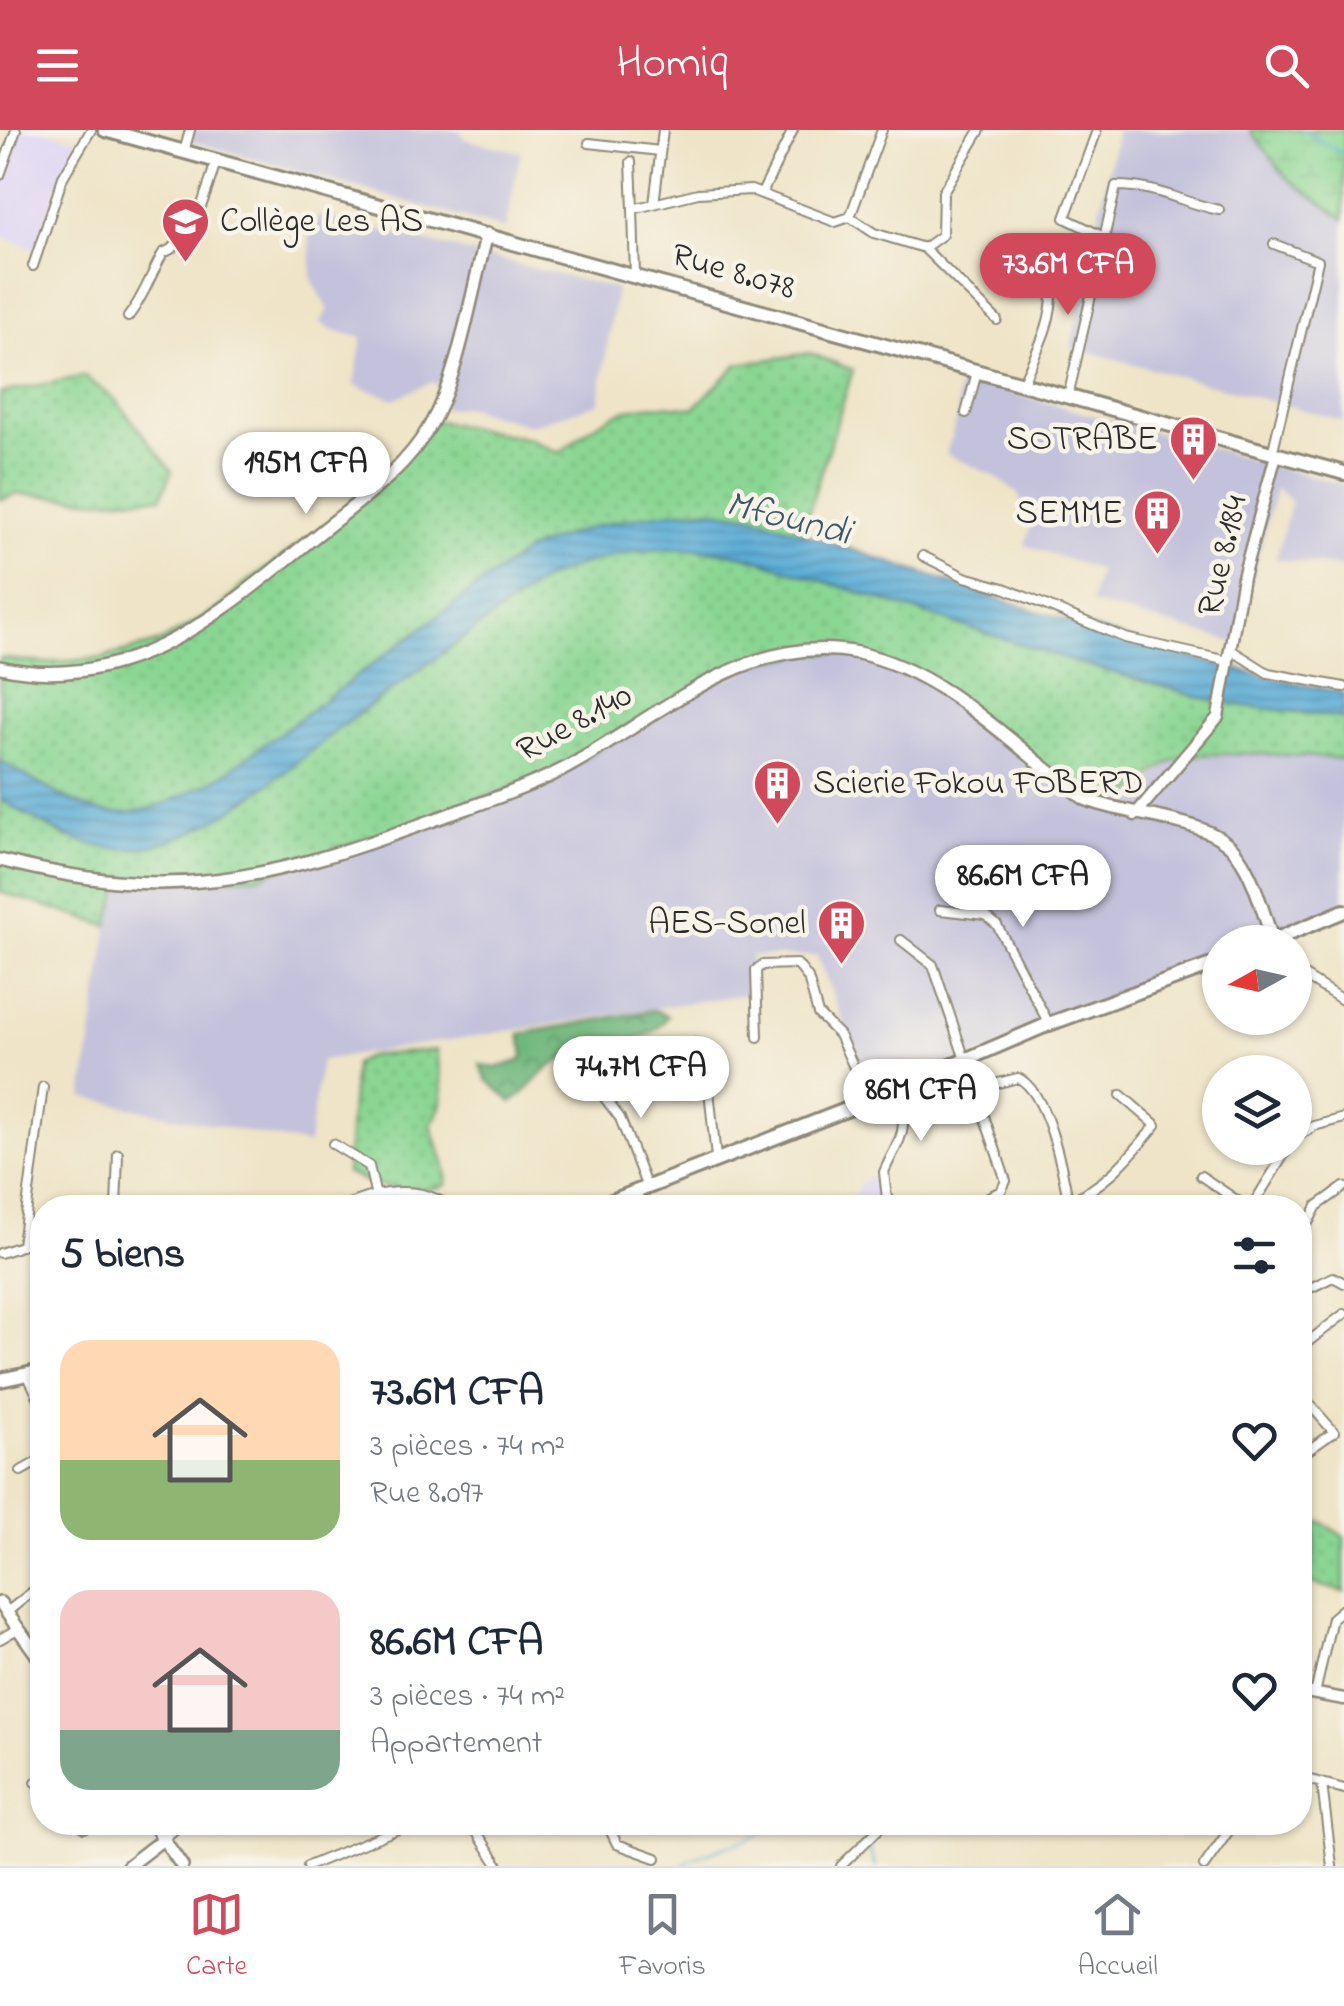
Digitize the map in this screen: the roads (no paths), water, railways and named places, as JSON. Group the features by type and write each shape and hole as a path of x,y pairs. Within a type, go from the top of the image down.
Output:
{"main road":[{"name":"Rue 8.078","path":"115,131 1344,473"},
{"path":"0,667 42,672 85,669 164,647 230,606 383,482 404,462 434,420 487,234"},
{"name":"Rue 8.140","path":"0,860 121,883 260,876 329,859 560,770 657,709 744,664 815,653 854,652 937,685 1085,799 1134,815 1208,829 1236,852 1264,925"},
{"path":"1312,925 1344,912"},
{"path":"623,1195 893,1091 1049,1024 1202,969"},
{"path":"0,1380 28,1374"},
{"path":"4,1607 30,1644"},
{"path":"161,1835 182,1866"},
{"path":"128,1866 164,1840"}],"street":[{"path":"0,176 16,130"},
{"path":"32,266 62,177 92,130"},
{"path":"184,152 190,130"},
{"path":"654,204 663,130"},
{"path":"762,194 793,130"},
{"path":"850,217 882,130"},
{"path":"924,248 942,235 943,192 980,130"},
{"path":"1096,133 1065,218 1106,238"},
{"path":"589,143 660,151"},
{"path":"128,317 147,292 148,281 163,253 176,248 188,231 216,161"},
{"path":"631,162 635,276"},
{"path":"1068,397 1116,186 1162,189 1193,205 1219,210"},
{"path":"633,210 726,190 762,194 836,222 850,217"},
{"path":"850,217 874,232 924,248 996,320"},
{"path":"1274,244 1318,261 1274,454"},
{"path":"1022,384 1047,325 1053,299 1052,279 1036,266"},
{"path":"966,414 976,372"},
{"name":"Rue 8.184","path":"1134,815 1212,729 1222,703 1243,577 1274,454"},
{"path":"924,556 965,577 1004,588 1126,638 1229,660 1268,674 1344,686"},
{"path":"940,910 985,915 998,925 1049,1024"},
{"path":"901,940 933,964 968,1060 985,1130 1006,1181 1001,1190 991,1195"},
{"path":"758,1038 756,970 762,965 797,964 808,978 818,1014 840,1035 853,1063 858,1084 850,1107"},
{"path":"1312,981 1344,1001"},
{"path":"695,1043 708,1080 716,1158"},
{"path":"976,1089 1010,1079 1028,1084 1051,1132 1067,1195"},
{"path":"592,1080 620,1118 646,1185"},
{"path":"22,1246 43,1087"},
{"path":"887,1195 884,1172 898,1151 904,1128 893,1091"},
{"path":"1084,1195 1110,1175 1156,1126 1122,1095"},
{"path":"1312,1127 1344,1118"},
{"path":"333,1144 369,1166 375,1192"},
{"path":"116,1195 118,1154"},
{"path":"1258,1195 1277,1165"},
{"path":"1201,1176 1230,1195"},
{"path":"1312,1216 1318,1206 1344,1187"},
{"path":"368,1195 404,1195"},
{"path":"0,1252 30,1243"},
{"path":"1312,1287 1333,1277 1344,1283"},
{"path":"1312,1339 1344,1314"},
{"path":"28,1374 30,1378"},
{"path":"1312,1407 1334,1432"},
{"path":"1312,1448 1344,1424"},
{"path":"21,1471 30,1466"},
{"path":"4,1607 30,1591"},
{"path":"1315,1694 1332,1618 1344,1608"},
{"path":"0,1639 19,1628"},
{"path":"1312,1694 1344,1699"},
{"path":"1312,1781 1344,1789"},
{"path":"1322,1784 1332,1866"},
{"path":"164,1840 170,1835"},
{"path":"308,1866 383,1835"},
{"path":"478,1835 498,1866"},
{"path":"616,1835 625,1849 656,1858"},
{"path":"841,1866 873,1835"},
{"path":"1204,1866 1226,1835"}],"water":[{"path":"707,509 756,517 1121,637 1344,693 1344,718 1222,703 1072,661 749,557 669,549 594,561 543,580 255,794 198,829 169,841 140,848 102,847 67,836 0,799 0,761 63,797 109,813 157,806 187,794 223,775 526,551 615,522"}],"waterway":[{"path":"1303,130 1344,155"},
{"path":"683,1866 759,1835"},
{"path":"863,1835 876,1866"}],"place":[{"name":"Collège Les AS","path":"185,264"},
{"name":"SOTRABE","path":"1193,482"},
{"name":"SEMME","path":"1158,556"},
{"name":"Scierie Fokou FOBERD","path":"778,826"},
{"name":"AES-Sonel","path":"841,966"}],"water label":[{"name":"Mfoundi","path":"788,520"}]}
